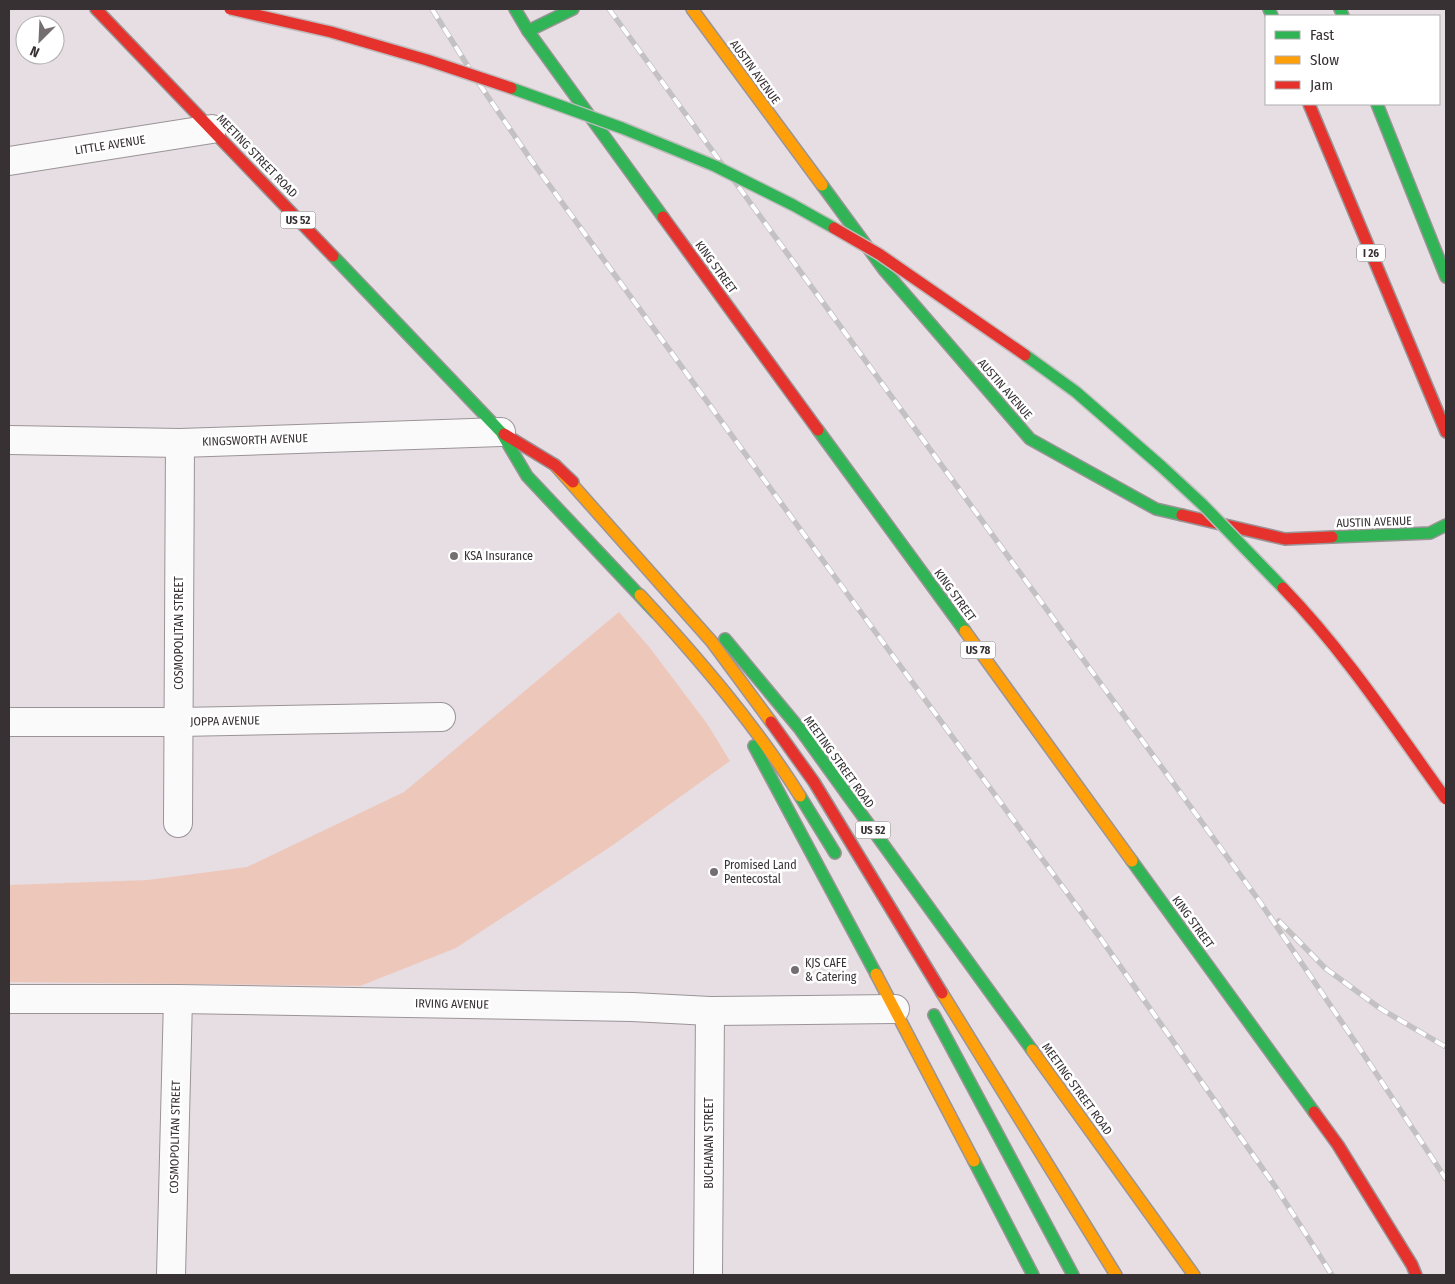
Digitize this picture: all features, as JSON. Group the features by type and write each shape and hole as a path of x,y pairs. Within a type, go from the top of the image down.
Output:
{"main road":[{"name":"MEETING STREET ROAD","path":"96,9 501,432 527,476 640,595 712,682 760,756 895,1009 1033,1275"},
{"path":"230,9 331,32 427,60 622,128 715,166 793,204 879,254 1076,392 1203,505 1305,611 1351,666 1446,799"},
{"name":"KING STREET","path":"515,9 528,31 1332,1137 1412,1265 1416,1275"},
{"path":"528,31 573,9"},
{"name":"AUSTIN AVENUE","path":"692,9 885,271 1030,439 1156,509 1285,539 1430,533 1446,525"},
{"name":"I 26","path":"1309,105 1446,432"},
{"path":"1377,105 1446,277"},
{"name":"MEETING STREET ROAD","path":"501,432 555,465 618,524 666,573"},
{"path":"555,465 712,642 814,782 928,971 1116,1275"},
{"path":"640,595 690,649 750,723 778,762 839,859"},
{"name":"MEETING STREET ROAD","path":"718,631 799,728 1194,1275"},
{"path":"926,1003 942,1029 1073,1275"}],"street":[{"name":"LITTLE AVENUE","path":"9,160 212,129"},
{"name":"KINGSWORTH AVENUE","path":"9,440 180,443 501,432"},
{"name":"COSMOPOLITAN STREET","path":"178,823 180,443"},
{"name":"JOPPA AVENUE","path":"9,722 179,722 442,717"},
{"name":"IRVING AVENUE","path":"9,999 178,999 632,1007 710,1011 895,1009"},
{"name":"COSMOPOLITAN STREET","path":"171,1275 178,999"},
{"name":"BUCHANAN STREET","path":"708,1275 710,1011"}],"shaded area":[{"path":"619,612 650,648 708,725 730,761 613,845 456,948 360,986 9,982 9,885 148,880 247,867 404,792"}],"railway":[{"path":"432,9 476,79 531,160 1101,939 1277,1189 1332,1275"},
{"path":"609,9 1260,902 1446,1179"},
{"path":"1279,921 1325,968 1381,1009 1446,1047"}],"traffic: fast":[{"path":"515,9 528,31 663,217"},
{"path":"528,31 573,9"},
{"path":"1269,9 1272,15"},
{"path":"1340,9 1343,15"},
{"path":"511,88 622,128 715,166 834,228"},
{"path":"1377,105 1446,277"},
{"path":"822,185 885,271 1030,439 1156,509 1182,515"},
{"path":"333,256 501,432 527,476 656,613"},
{"path":"1025,355 1076,392 1162,467 1203,505 1283,588"},
{"path":"818,430 965,631"},
{"path":"1332,537 1430,533 1446,525"},
{"path":"725,639 799,728 1032,1050"},
{"path":"754,746 876,974"},
{"path":"800,796 835,853"},
{"path":"1132,861 1314,1112"},
{"path":"934,1015 1073,1275"},
{"path":"974,1161 1033,1275"}],"traffic: slow":[{"path":"692,9 822,185"},
{"path":"555,465 712,642 771,722"},
{"path":"640,595 683,643 744,717 800,796"},
{"path":"965,631 1132,861"},
{"path":"876,974 974,1161"},
{"path":"942,993 1116,1275"},
{"path":"1032,1050 1194,1275"}],"traffic: jam":[{"path":"96,9 333,256"},
{"path":"230,9 331,32 427,60 511,88"},
{"path":"1309,105 1446,432"},
{"path":"663,217 818,430"},
{"path":"834,228 879,254 1025,355"},
{"path":"504,434 555,465 573,482"},
{"path":"1182,515 1285,539 1332,537"},
{"path":"1283,588 1306,612 1348,664 1446,799"},
{"path":"771,722 814,782 942,993"},
{"path":"1314,1112 1338,1145 1412,1265 1416,1275"}],"place":[{"name":"KSA Insurance","path":"454,556"},
{"name":"Promised Land Pentecostal","path":"714,872"},
{"name":"KJS CAFE & Catering","path":"795,970"}]}
